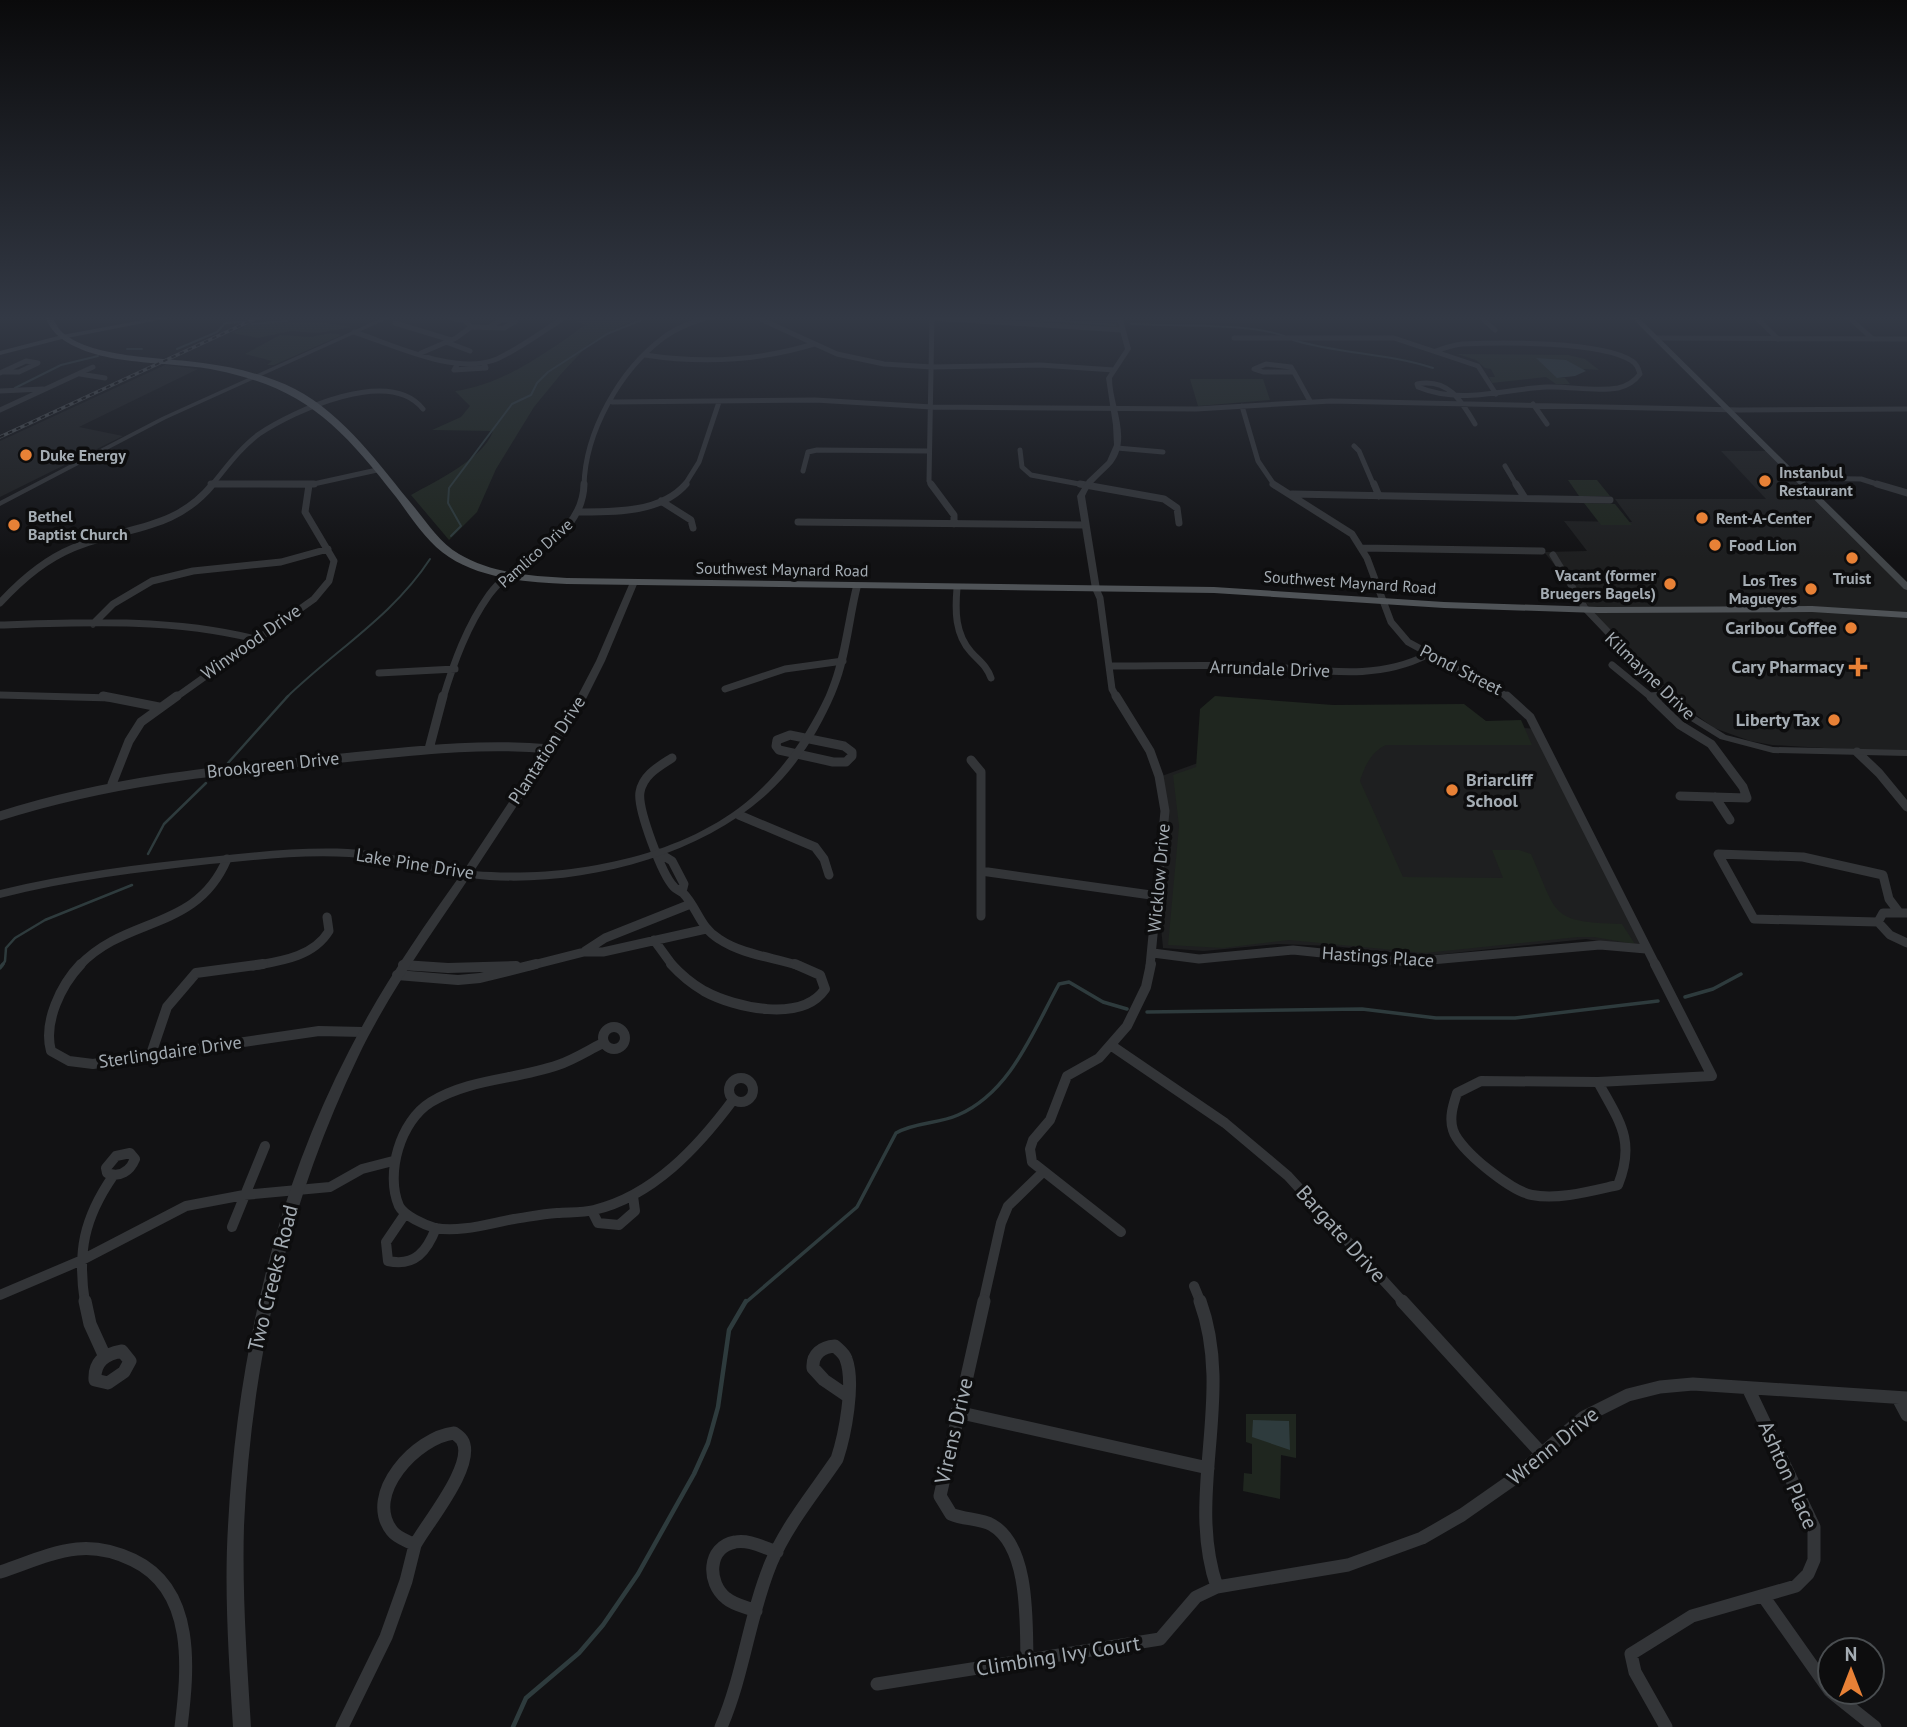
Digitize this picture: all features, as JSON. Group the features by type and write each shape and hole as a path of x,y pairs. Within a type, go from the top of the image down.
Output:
{"main road":[{"name":"Southwest Maynard Road","path":"300,397 320,407 339,424 445,550 480,568 542,580 1275,592 1384,602 1585,608 1846,610 1907,615"},
{"path":"1716,397 1907,587"},
{"name":"Southwest Maynard Road","path":"1585,608 1591,603 1785,603 1907,609"},
{"path":"1727,609 1783,606 1785,603"}],"street":[{"path":"0,410 28,397"},
{"path":"0,505 164,418 211,397"},
{"path":"0,603 24,576 50,558 82,544 171,519 193,505 245,445 258,435 279,422 348,397"},
{"path":"399,397 420,404 423,408"},
{"name":"Pamlico Drive","path":"429,749 454,669 478,610 507,575 566,527 579,512 583,503 588,457 616,397"},
{"path":"932,397 929,481 954,515 954,524"},
{"path":"1096,589 1081,501 1086,485 1109,463 1117,448 1110,397"},
{"path":"1308,397 1310,401"},
{"path":"1458,397 1475,424"},
{"path":"612,402 815,400 932,407 1207,409 1310,401 1462,403 1585,411 1589,410 1586,405 1730,410 1905,410"},
{"path":"579,512 625,510 661,501 690,481 719,402"},
{"name":"Pond Street","path":"1242,406 1263,471 1271,482 1338,522 1351,533 1362,548 1395,628 1427,655 1493,685 1520,704 1530,717 1712,1076 1598,1082"},
{"path":"1535,407 1547,424"},
{"path":"1354,446 1359,451 1379,496"},
{"path":"1117,448 1163,453"},
{"path":"803,471 808,452 817,450 929,451"},
{"path":"1020,450 1022,467 1027,472 1164,499 1177,508 1179,523"},
{"path":"1505,466 1525,498"},
{"path":"211,484 309,485 377,470"},
{"path":"1797,478 1861,480 1907,493"},
{"path":"93,624 118,598 164,576 199,568 284,562 328,549 305,512 309,485"},
{"path":"1290,494 1610,500"},
{"path":"661,501 691,520 693,528"},
{"path":"798,522 1084,525"},
{"path":"1362,548 1542,551"},
{"name":"Winwood Drive","path":"112,784 133,733 141,722 314,598 326,586 334,567 328,549"},
{"name":"Kilmayne Drive","path":"1553,555 1585,608 1668,696 1707,729 1749,745 1773,750 1907,753"},
{"name":"Plantation Drive","path":"467,874 580,703 634,582"},
{"name":"Lake Pine Drive","path":"0,894 86,875 311,852 354,853 467,874 545,875 606,866 659,853 696,839 739,814 768,790 808,738 830,697 843,660 857,586"},
{"path":"957,587 957,626 967,647 988,667 991,678"},
{"name":"Wicklow Drive","path":"1043,1172 1032,1162 1030,1149 1033,1140 1054,1113 1067,1076 1086,1068 1112,1046 1138,1008 1153,953 1165,811 1159,776 1146,743 1115,696 1100,598 1096,589"},
{"path":"0,625 194,625 231,631 256,639"},
{"name":"Arrundale Drive","path":"1109,666 1271,667 1360,673 1398,668 1427,655"},
{"path":"725,689 785,669 843,660"},
{"path":"1612,665 1680,725 1711,744 1743,787 1747,797 1680,796"},
{"path":"379,673 454,669"},
{"path":"0,695 101,696 159,707"},
{"path":"1651,697 1668,696"},
{"path":"790,735 808,738 844,746 852,752 852,756 846,762 840,762 796,754 779,750 776,746 778,740 790,735"},
{"name":"Brookgreen Drive","path":"0,817 61,796 168,775 498,744 550,749"},
{"path":"1857,752 1879,773 1907,807"},
{"path":"654,940 666,960 682,975 714,996 752,1006 791,1007 806,1006 823,996 825,982 810,969 731,948 706,929 682,892 674,888 642,812 639,796 650,772 672,758"},
{"path":"971,760 981,772 981,916"},
{"path":"1715,797 1730,820"},
{"path":"739,814 815,847 824,859 829,875"},
{"path":"1902,912 1889,899 1883,875 1803,857 1718,854 1754,919 1878,922 1890,935 1907,943"},
{"name":"Sterlingdaire Drive","path":"228,859 218,880 206,895 176,913 112,940 83,961 69,977 50,1021 48,1043 51,1051 69,1061 93,1063 319,1031 363,1032"},
{"path":"981,871 1158,896"},
{"name":"Two Creeks Road","path":"242,1727 235,1590 237,1489 245,1409 262,1307 295,1191 317,1133 363,1032 400,970 467,874"},
{"path":"584,952 604,938 688,905"},
{"path":"1878,922 1883,913 1902,912"},
{"path":"150,1057 167,1007 196,973 284,959 306,952 328,933 327,917"},
{"path":"400,970 468,980 584,952 603,953 706,929"},
{"name":"Hastings Place","path":"1153,953 1199,959 1293,950 1409,962 1600,945 1646,949"},
{"path":"601,1044 558,1065 473,1083 429,1103 411,1121 393,1161 396,1194 405,1214 436,1227 463,1227 614,1205 633,1196 693,1149 733,1100"},
{"name":"Bargate Drive","path":"1112,1046 1225,1123 1288,1176 1542,1454"},
{"path":"1481,1081 1598,1082 1629,1145 1627,1167 1618,1185 1577,1194 1529,1195 1505,1184 1455,1136 1451,1114 1457,1093 1481,1081"},
{"path":"232,1227 265,1146"},
{"path":"0,1295 82,1260 186,1206 244,1195 330,1186 362,1169 393,1161"},
{"path":"1043,1172 1121,1232"},
{"name":"Virens Drive","path":"1027,1662 1024,1602 1011,1546 1003,1534 981,1520 954,1518 947,1514 940,1496 1004,1213 1016,1197 1043,1172"},
{"path":"105,1357 94,1340 89,1321 82,1260 91,1214 113,1176"},
{"path":"592,1210 598,1223 613,1227 622,1224 635,1211 633,1196"},
{"path":"405,1214 391,1230 385,1244 384,1255 388,1261 399,1265 409,1264 418,1258 431,1242 436,1227"},
{"path":"1194,1286 1207,1318 1215,1370 1205,1544 1217,1587"},
{"name":"Wrenn Drive","path":"1217,1587 1355,1564 1397,1550 1475,1508 1542,1454 1570,1427 1604,1405 1634,1392 1669,1385 1902,1398"},
{"name":"Ashton Place","path":"1666,1727 1660,1711 1636,1676 1631,1665 1631,1654 1692,1616 1797,1586 1805,1581 1814,1562 1816,1539 1806,1507 1748,1388"},
{"path":"721,1727 741,1678 756,1611 777,1552 840,1452 846,1426 846,1395"},
{"path":"1902,1398 1907,1415"},
{"path":"957,1412 1208,1468"},
{"path":"342,1727 362,1694 376,1662 406,1579 415,1545 457,1476 464,1458 463,1441 458,1434 439,1434 403,1460 394,1474 384,1506 385,1518 392,1531 415,1545"},
{"path":"756,1611 723,1597 712,1577 713,1561 724,1546 736,1542 777,1552"},
{"path":"0,1573 59,1553 86,1549 108,1551 150,1566 171,1590 181,1621 185,1648 185,1685 181,1727"},
{"name":"Climbing Ivy Court","path":"877,1684 1160,1639 1196,1597 1217,1587"},
{"path":"1763,1596 1816,1674"},
{"path":"1849,1706 1875,1727"}],"shaded area":[{"name":"Duke Energy","path":"96,397 141,397 79,427 123,436 0,497 0,441"},
{"path":"461,397 543,397 496,469 477,512 449,540 411,495 446,476 470,459 488,441 493,431 432,430 461,417 470,406"},
{"path":"1195,397 1269,397 1270,400 1198,406"},
{"path":"1721,451 1772,451 1907,587 1907,753 1772,745 1750,741 1714,728 1688,709 1600,620 1544,552 1587,551 1564,521 1632,522 1615,499 1766,499"},
{"path":"1568,480 1597,480 1610,496 1579,496"},
{"path":"1584,503 1615,504 1632,525 1601,525"},
{"path":"1215,696 1333,705 1464,704 1486,721 1521,720 1532,745 1386,745 1373,755 1360,781 1403,877 1503,878 1492,850 1519,850 1531,854 1546,890 1559,911 1581,921 1622,924 1635,944 1578,937 1425,953 1289,940 1223,948 1168,945 1179,826 1173,775 1196,767 1200,709"},
{"path":"1331,715 1538,729 1646,949 1586,939 1425,956 1333,946 1278,944 1204,951 1163,948 1158,896 1165,811 1159,777"},
{"path":"1246,1414 1296,1414 1296,1458 1281,1455 1280,1499 1243,1491 1244,1473 1252,1474 1252,1444 1246,1442"},
{"path":"1253,1420 1289,1421 1290,1450 1252,1437"}],"waterway":[{"path":"451,536 461,526 448,503 449,488 512,404 528,397"},
{"path":"287,697 381,616 430,559"},
{"path":"228,763 287,697"},
{"path":"148,854 164,824 206,783"},
{"path":"2,966 6,948 15,938 45,920 132,885"},
{"path":"0,968 3,964"},
{"path":"1685,997 1713,989 1741,974"},
{"path":"745,1303 857,1207 896,1133 958,1115 976,1105 992,1091 1019,1058 1059,984 1069,982 1103,1002 1127,1009"},
{"path":"1147,1012 1362,1009 1436,1018 1515,1018 1658,1001"},
{"path":"513,1727 526,1698 579,1653 603,1625 638,1574 694,1474 708,1443 718,1407 729,1330 746,1301"}],"railway":[{"path":"0,437 87,397"}],"place":[{"name":"Duke Energy","path":"26,455"},
{"name":"Instanbul Restaurant","path":"1765,481"},
{"name":"Rent-A-Center","path":"1702,518"},
{"name":"Bethel Baptist Church","path":"14,525"},
{"name":"Food Lion","path":"1715,545"},
{"name":"Truist","path":"1852,558"},
{"name":"Vacant (former Bruegers Bagels)","path":"1670,584"},
{"name":"Los Tres Magueyes","path":"1811,589"},
{"name":"Caribou Coffee","path":"1851,628"},
{"name":"Cary Pharmacy","path":"1858,667"},
{"name":"Liberty Tax","path":"1834,720"},
{"name":"Briarcliff School","path":"1452,790"}]}
